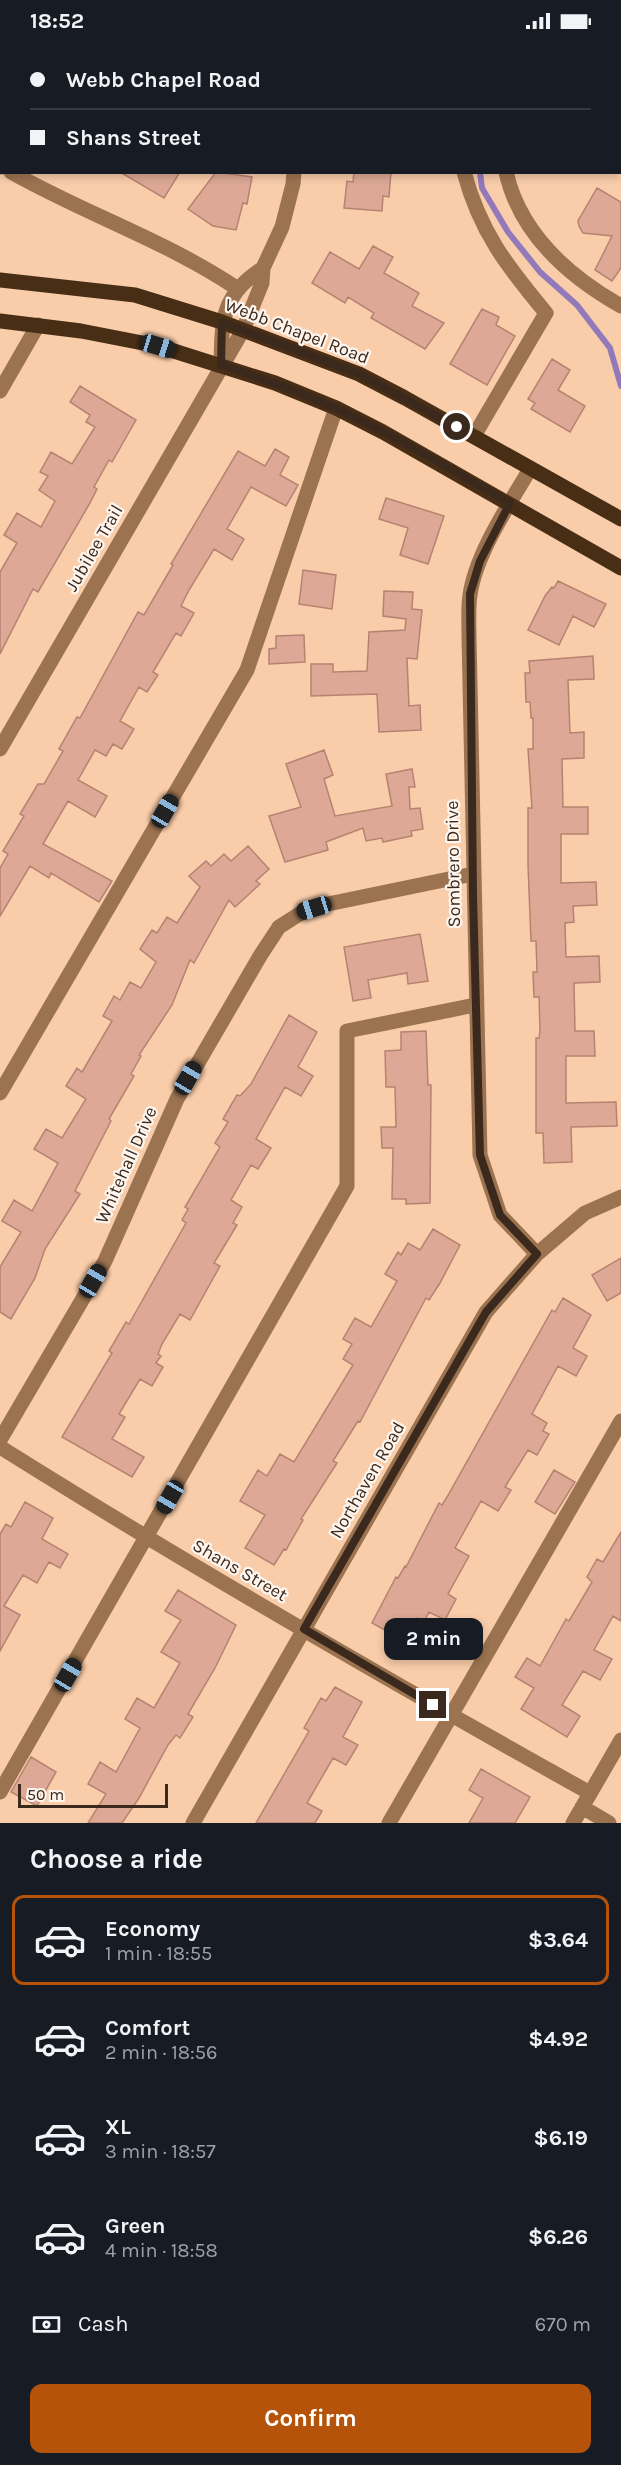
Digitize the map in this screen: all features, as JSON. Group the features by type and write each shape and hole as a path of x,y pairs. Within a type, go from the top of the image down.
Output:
{"main road":[{"name":"Webb Chapel Road","path":"0,280 135,295 222,322 359,374 621,519"},
{"path":"0,321 81,331 158,346 275,383 336,408 383,432 621,568"}],"street":[{"path":"15,174 67,202 154,240 238,289"},
{"path":"221,365 222,322 228,304 238,289 263,268 282,227 294,174"},
{"path":"465,174 472,203 491,242 546,313 474,436"},
{"path":"506,174 510,188 525,219 544,247 568,272 621,306"},
{"name":"Jubilee Trail","path":"0,749 243,330 262,283 263,268"},
{"path":"0,391 38,326"},
{"path":"0,1094 247,670 336,408"},
{"name":"Sombrero Drive","path":"530,469 480,561 470,594 475,1005 480,1155 500,1215 537,1254"},
{"name":"Whitehall Drive","path":"0,1440 105,1261 177,1099 279,927 301,912 328,904 473,874"},
{"path":"0,1792 147,1539 347,1186 347,1030 475,1005"},
{"name":"Northaven Road","path":"193,1823 486,1312 537,1254 585,1213 621,1197"},
{"path":"389,1823 621,1421"},
{"name":"Shans Street","path":"0,1447 147,1539 451,1716 586,1800 609,1823"},
{"path":"573,1823 621,1740"}],"building":[{"path":"123,174 179,174 164,198"},
{"path":"214,174 252,177 247,204 243,203 236,230 213,226 188,209"},
{"path":"354,174 391,174 389,197 383,196 382,211 344,208 347,181 353,182"},
{"path":"597,188 621,202 621,268 612,281 595,270 612,236 583,233 578,221"},
{"path":"373,246 393,257 384,273 419,293 412,306 444,323 425,349 371,318 374,313 348,297 345,303 312,283 330,252 359,269"},
{"path":"482,309 499,317 496,325 515,336 487,385 450,364"},
{"path":"552,359 570,370 558,390 585,406 570,432 531,409 535,403 528,399"},
{"path":"80,386 136,420 112,462 109,460 94,487 97,489 90,503 38,592 33,589 0,654 0,572 17,543 4,535 17,513 41,527 55,501 39,490 48,476 40,472 51,452 72,464 95,427 86,422 90,415 70,402"},
{"path":"275,449 289,457 280,475 298,485 286,506 251,487 227,529 244,539 232,560 214,549 189,590 181,606 194,613 181,636 176,633 153,672 158,675 147,692 139,687 120,721 134,729 122,749 113,744 106,756 95,750 78,780 107,796 95,817 68,801 43,844 112,881 99,902 51,873 49,878 30,866 0,916 0,868 8,854 3,851 24,816 20,814 38,784 44,784 63,751 59,749 77,717 80,718 138,612 144,615 173,565 171,564 238,451 265,466"},
{"path":"386,498 444,516 428,564 400,555 408,528 379,519"},
{"path":"303,570 336,575 332,609 299,604"},
{"path":"558,581 606,604 594,627 573,616 559,645 528,630 545,596"},
{"path":"384,591 413,592 412,609 422,610 417,659 407,658 409,706 420,705 421,730 379,732 377,694 311,696 311,664 333,664 333,672 367,671 369,632 405,630 406,619 383,616"},
{"path":"304,635 305,662 269,664 269,649 276,648 276,636"},
{"path":"593,656 594,679 568,680 570,733 584,732 584,758 562,759 563,807 588,807 588,834 561,834 561,883 596,882 597,905 573,906 574,922 565,923 566,957 599,956 600,982 574,983 575,1031 594,1031 595,1056 566,1056 566,1103 616,1102 617,1126 571,1127 572,1162 544,1163 543,1133 536,1133 536,1038 539,1038 540,1031 539,997 534,997 533,972 537,972 536,941 531,941 528,865 528,808 532,808 528,749 533,749 533,718 531,718 530,702 526,702 525,673 530,673 529,661"},
{"path":"324,750 333,775 324,779 335,816 392,806 386,774 412,769 415,787 409,787 410,809 420,808 423,829 411,831 412,836 383,842 382,838 366,841 363,828 326,842 328,850 285,862 269,816 301,807 286,764"},
{"path":"248,846 269,869 256,881 260,884 235,907 229,900 194,963 190,960 172,1005 139,1055 141,1056 131,1074 134,1076 109,1119 111,1121 75,1191 80,1194 45,1249 35,1278 11,1319 0,1312 0,1267 21,1232 2,1221 14,1200 32,1211 58,1163 34,1149 46,1129 62,1138 86,1099 66,1086 77,1068 82,1072 112,1021 103,1016 114,996 120,1000 130,982 141,988 156,962 140,949 152,930 157,933 167,917 177,923 200,887 189,876 206,861 211,866 224,854 231,861"},
{"path":"420,934 428,981 408,984 407,973 368,980 371,998 353,1001 344,947"},
{"path":"289,1015 317,1032 298,1067 313,1076 301,1096 285,1087 256,1139 271,1148 258,1169 251,1165 231,1200 242,1207 233,1223 237,1225 214,1263 220,1266 190,1320 180,1314 162,1344 158,1354 161,1356 156,1363 163,1367 152,1386 140,1379 119,1414 125,1417 112,1439 144,1457 132,1477 62,1437 112,1353 109,1351 126,1322 129,1324 186,1223 182,1220 188,1209 185,1207 220,1147 215,1143 228,1122 223,1119 237,1095 240,1096 251,1084"},
{"path":"426,1031 428,1085 431,1085 430,1203 406,1204 406,1199 392,1199 393,1148 382,1148 381,1127 396,1127 395,1087 386,1087 385,1051 401,1050 401,1032"},
{"path":"433,1229 460,1245 440,1283 429,1300 426,1298 360,1422 358,1421 333,1461 337,1463 301,1519 303,1520 286,1550 284,1549 274,1565 245,1548 265,1515 240,1501 258,1470 267,1476 280,1454 294,1462 353,1365 343,1359 352,1344 343,1339 355,1318 371,1327 397,1281 385,1274 398,1252 401,1255 408,1243 420,1250"},
{"path":"621,1258 621,1293 607,1301 592,1275"},
{"path":"563,1298 591,1315 573,1348 587,1356 576,1376 558,1366 532,1414 547,1423 543,1431 549,1434 537,1455 528,1450 505,1487 511,1490 498,1511 481,1501 455,1548 469,1556 448,1594 456,1599 445,1620 429,1612 424,1622 417,1618 404,1641 372,1623 396,1577 398,1578 406,1567 439,1503 442,1505 447,1497 552,1310 555,1312"},
{"path":"554,1470 575,1482 555,1514 535,1502"},
{"path":"25,1502 53,1518 42,1539 68,1554 60,1568 49,1562 37,1583 23,1575 4,1606 20,1615 0,1651 0,1534 6,1524 11,1527"},
{"path":"621,1532 621,1621 613,1616 594,1650 612,1659 600,1680 583,1671 562,1705 580,1716 567,1737 521,1709 534,1688 515,1677 527,1658 540,1666 566,1619 569,1621 592,1582 587,1577 597,1559 603,1562"},
{"path":"178,1590 236,1625 215,1668 188,1714 193,1717 180,1738 176,1735 168,1745 139,1798 122,1823 88,1823 106,1794 88,1784 100,1762 116,1772 140,1728 125,1719 137,1698 154,1708 180,1663 161,1652 181,1620 165,1611"},
{"path":"335,1687 362,1702 343,1737 358,1745 346,1765 333,1758 307,1803 322,1811 315,1823 256,1823 309,1731 304,1728 321,1698 326,1701"},
{"path":"31,1757 56,1772 37,1806 11,1792"},
{"path":"481,1769 530,1797 515,1823 469,1823 483,1798 469,1790"}],"waterway":[{"path":"480,174 482,188 508,232 540,272 577,305 610,348 621,386"}],"route":[{"path":"433,1705 304,1629 486,1312 537,1254 500,1215 480,1155 473,896 470,594 490,538 510,503 336,408 275,383 221,365 222,322 359,374 457,427"}]}
